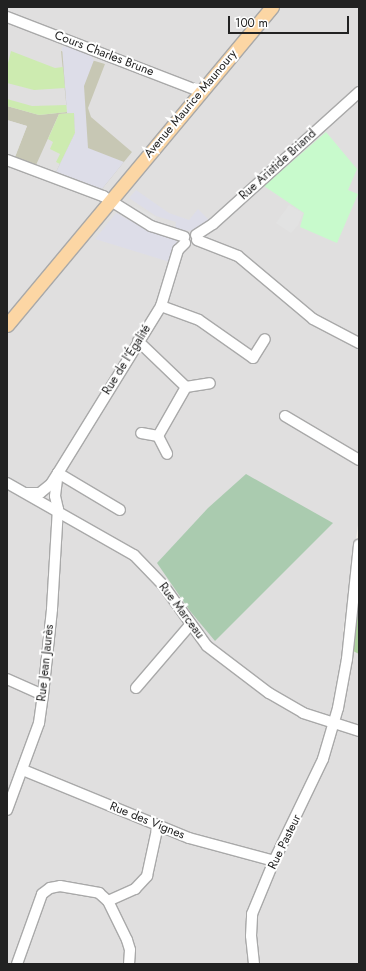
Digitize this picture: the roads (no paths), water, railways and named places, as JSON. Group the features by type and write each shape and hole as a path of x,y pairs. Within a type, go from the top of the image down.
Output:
{"main road":[{"name":"Avenue Maurice Maunoury","path":"7,325 272,7"}],"street":[{"name":"Cours Charles Brune","path":"7,17 201,92"},
{"name":"Rue Aristide Briand","path":"185,240 193,245 196,238 359,92"},
{"path":"7,160 48,173 110,201 151,226 185,240"},
{"path":"196,238 238,256 313,319 359,343"},
{"name":"Rue de l'Égalité","path":"26,493 40,493 51,484 58,473 160,306 178,250 185,240"},
{"path":"160,306 199,320 254,358 265,339"},
{"path":"138,341 186,387"},
{"path":"186,387 210,383"},
{"path":"158,436 186,387"},
{"path":"285,416 359,460"},
{"path":"140,432 158,436"},
{"path":"158,436 167,454"},
{"path":"58,473 120,510"},
{"name":"Rue de l'Égalité","path":"58,473 55,496 58,510"},
{"name":"Rue Marceau","path":"7,483 58,510 134,554 163,586 190,625 207,646 222,659 269,693 303,713 359,731"},
{"name":"Rue Jean Jaurès","path":"7,809 23,770 39,723 44,695 52,609 58,510"},
{"name":"Rue Pasteur","path":"254,964 251,936 252,914 274,861 320,766 334,723 347,659 359,545"},
{"path":"136,688 190,625"},
{"path":"7,679 44,695"},
{"name":"Rue des Vignes","path":"23,770 189,838 274,861"},
{"path":"108,901 135,889 147,876 158,825"},
{"path":"17,964 42,894 50,888 60,886 99,893 108,901 127,940 130,950 129,964"}]}
